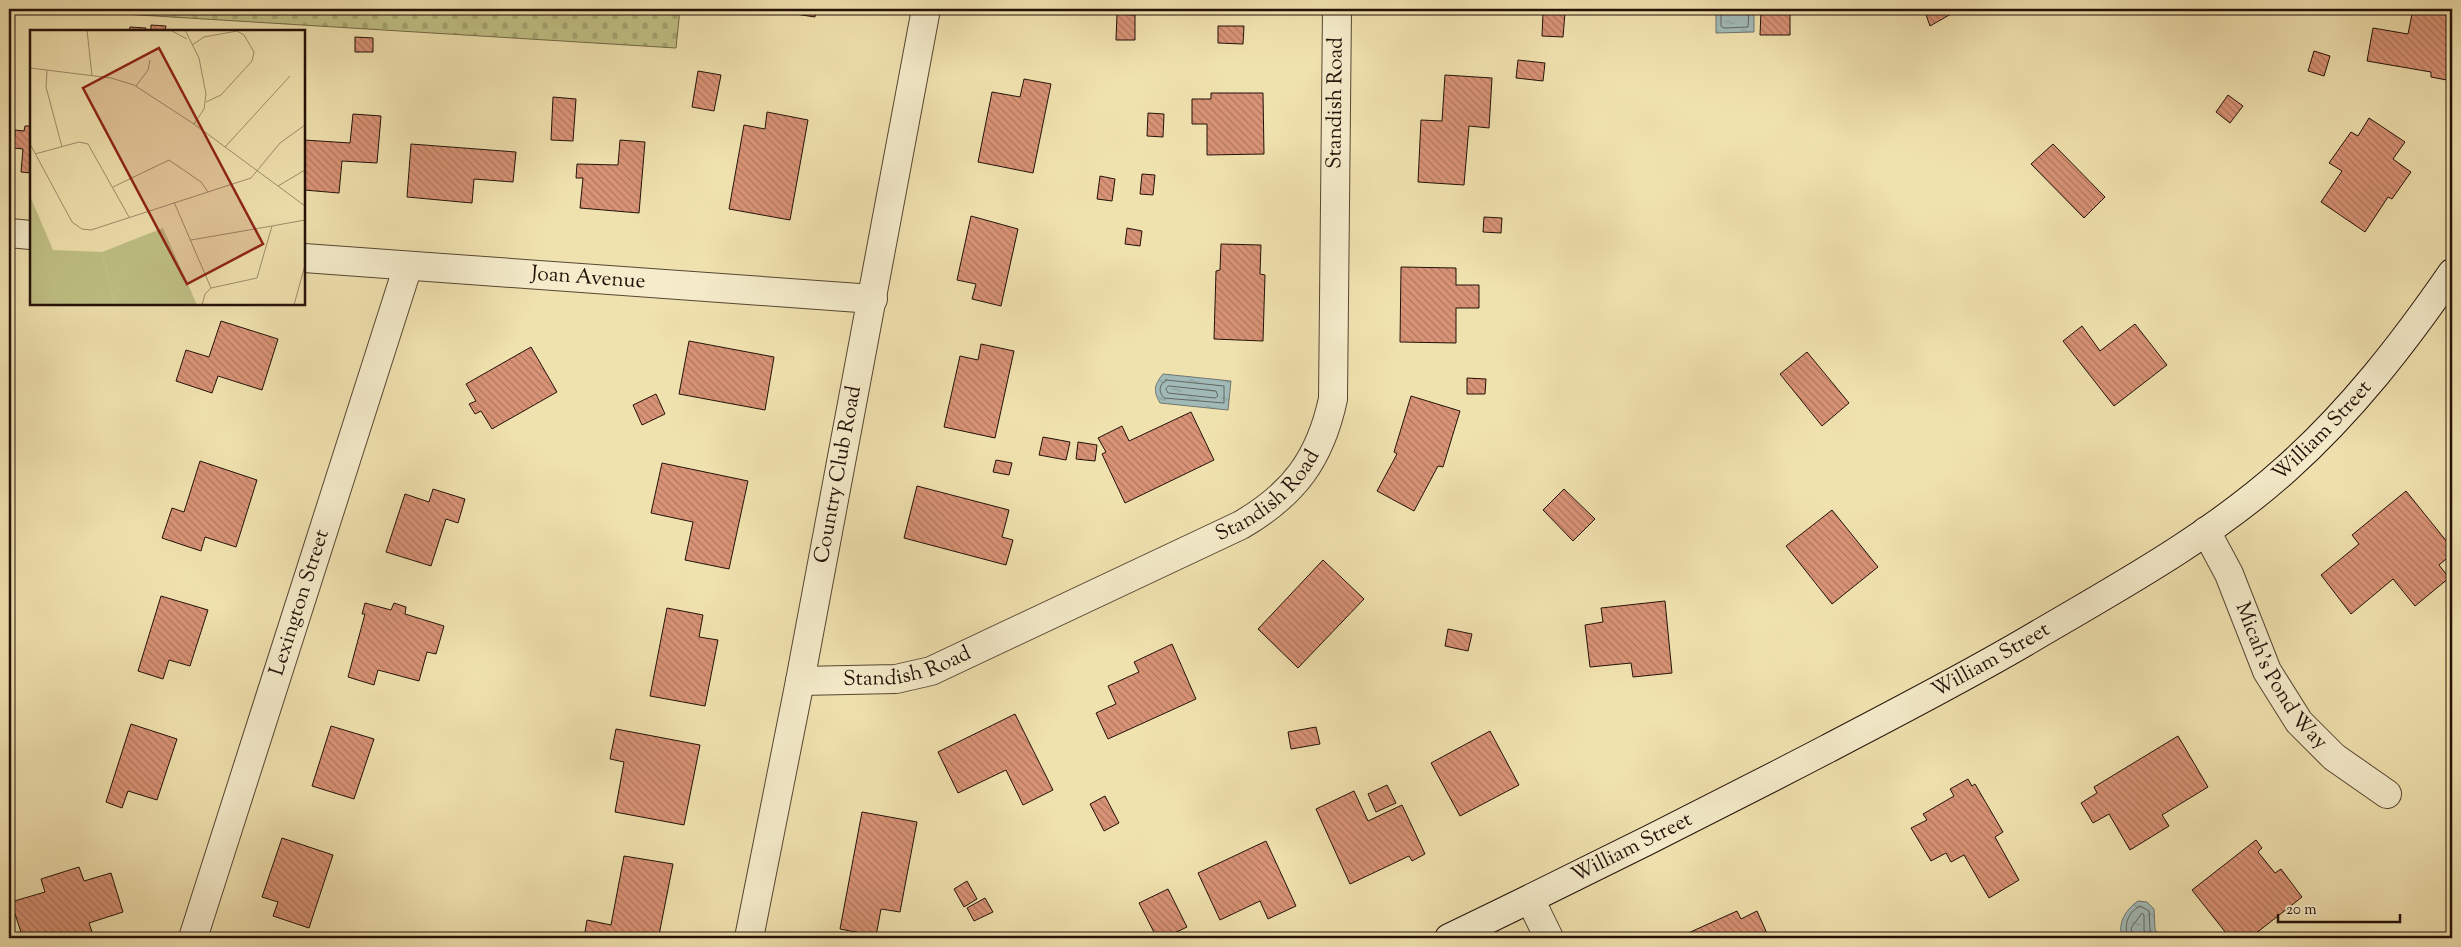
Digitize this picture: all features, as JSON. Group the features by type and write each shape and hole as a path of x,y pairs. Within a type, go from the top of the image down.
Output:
{"street":[{"name":"Country Club Road","path":"749,938 873,299 926,9"},
{"name":"Standish Road","path":"800,681 896,679 931,671 1241,525 1279,499 1295,483 1321,444 1333,399 1336,9"},
{"path":"9,233 30,235"},
{"name":"Joan Avenue","path":"305,258 873,299"},
{"name":"Lexington Street","path":"192,938 408,266"},
{"name":"William Street","path":"1449,938 1764,782 1978,670 2084,608 2206,531 2288,468 2355,401 2389,361 2452,273"},
{"name":"Micah's Pond Way","path":"2206,531 2229,574 2267,671 2299,722 2334,757 2387,794"},
{"path":"1530,899 1549,938"}],"green space":[{"path":"42,9 680,9 676,48"}],"water":[{"path":"1716,9 1754,9 1754,32 1716,33"},
{"path":"1163,374 1231,381 1228,410 1160,403 1156,395 1156,388"},
{"path":"2138,901 2147,902 2154,909 2155,929 2160,938 2123,938 2121,928 2123,918"}],"building":[{"path":"783,9 816,9 815,17 782,12"},
{"path":"1214,9 1262,9 1262,12 1214,13"},
{"path":"1924,9 1947,9 1951,14 1930,26"},
{"path":"2413,9 2452,9 2452,81 2431,77 2431,72 2367,61 2373,28 2408,34"},
{"path":"1761,11 1790,12 1790,35 1760,35"},
{"path":"1543,12 1565,13 1563,37 1542,36"},
{"path":"1117,14 1135,15 1135,40 1116,40"},
{"path":"151,25 166,26 165,30 151,30"},
{"path":"1218,26 1244,26 1243,44 1218,43"},
{"path":"130,27 146,28 145,30 129,30"},
{"path":"355,37 373,38 373,52 355,52"},
{"path":"2314,51 2330,56 2324,76 2308,71"},
{"path":"1518,60 1545,63 1543,81 1516,78"},
{"path":"698,71 721,75 714,111 692,107"},
{"path":"1445,75 1492,78 1489,128 1469,126 1464,185 1418,182 1421,120 1442,121"},
{"path":"1024,79 1051,84 1033,173 978,162 992,92 1020,97"},
{"path":"1211,93 1263,93 1264,154 1207,155 1207,124 1192,124 1192,99 1211,99"},
{"path":"2228,95 2243,106 2230,123 2216,112"},
{"path":"553,97 576,99 573,141 551,140"},
{"path":"767,112 808,120 790,220 729,209 744,125 765,129"},
{"path":"1148,113 1164,114 1163,137 1147,136"},
{"path":"353,114 381,116 377,163 342,161 339,193 305,190 305,140 350,143"},
{"path":"2369,118 2405,142 2393,159 2411,172 2392,199 2388,197 2365,232 2321,202 2342,171 2329,163 2351,132 2358,136"},
{"path":"25,126 30,126 30,173 21,172 23,149 14,148 15,130 24,131"},
{"path":"620,140 645,142 639,213 580,208 583,178 576,178 577,164 618,165"},
{"path":"411,144 516,152 513,182 474,179 472,203 407,197"},
{"path":"2053,144 2105,197 2084,218 2031,164"},
{"path":"1142,174 1155,175 1153,195 1140,194"},
{"path":"1100,176 1115,179 1112,201 1097,199"},
{"path":"971,216 1018,229 1001,306 972,299 976,284 957,280"},
{"path":"1484,217 1502,218 1501,233 1483,232"},
{"path":"1127,228 1142,231 1140,246 1125,244"},
{"path":"1221,244 1261,245 1260,274 1265,275 1263,341 1214,339 1216,271 1220,270"},
{"path":"1401,267 1456,268 1456,285 1479,285 1479,308 1456,308 1456,343 1400,342"},
{"path":"221,321 278,339 262,390 218,376 212,393 176,381 186,350 209,357"},
{"path":"2135,324 2167,365 2114,406 2063,341 2082,326 2100,351"},
{"path":"689,341 774,357 765,410 679,394"},
{"path":"981,344 1014,351 995,438 944,427 960,356 978,360"},
{"path":"531,347 557,392 492,429 481,411 475,414 469,404 476,401 466,384"},
{"path":"1807,352 1849,403 1822,426 1780,374"},
{"path":"1467,378 1486,379 1485,394 1467,394"},
{"path":"656,394 665,414 642,425 633,405"},
{"path":"1411,396 1460,411 1443,467 1438,466 1414,511 1377,491 1397,454 1394,452"},
{"path":"1191,412 1214,460 1125,503 1102,454 1106,452 1098,438 1122,426 1129,441"},
{"path":"1043,437 1070,442 1066,460 1039,455"},
{"path":"1078,442 1097,445 1095,461 1076,459"},
{"path":"996,460 1012,463 1009,475 993,472"},
{"path":"200,461 257,480 236,547 205,537 201,551 162,538 172,508 184,512"},
{"path":"662,463 748,481 729,569 685,560 693,522 651,513"},
{"path":"917,486 1009,510 1002,537 1013,540 1006,565 904,538"},
{"path":"433,489 465,499 458,523 446,519 431,566 386,552 405,494 429,502"},
{"path":"1564,489 1595,519 1573,541 1543,510"},
{"path":"2406,491 2452,548 2452,554 2439,565 2449,578 2415,606 2393,579 2351,614 2321,575 2359,544 2352,535"},
{"path":"1832,510 1878,567 1832,604 1786,546"},
{"path":"1323,560 1364,599 1298,668 1258,629"},
{"path":"161,596 208,610 190,666 169,660 163,679 138,671"},
{"path":"1665,601 1672,673 1633,677 1631,663 1590,667 1585,625 1603,622 1601,608"},
{"path":"365,603 391,610 394,603 406,607 405,614 444,626 436,654 427,652 419,681 378,670 374,685 348,677 365,614 362,614"},
{"path":"667,608 703,615 699,637 718,640 705,706 650,696"},
{"path":"1448,629 1472,634 1468,651 1445,646"},
{"path":"1172,644 1196,699 1108,739 1096,713 1116,704 1108,686 1139,672 1134,662"},
{"path":"1015,714 1053,790 1023,805 1006,770 958,793 938,752"},
{"path":"131,724 177,739 157,800 128,791 122,808 106,802"},
{"path":"331,726 374,739 354,799 312,786"},
{"path":"1316,727 1320,744 1291,749 1288,732"},
{"path":"616,729 700,745 684,825 615,812 624,762 610,759"},
{"path":"1490,731 1519,785 1460,816 1431,763"},
{"path":"2178,736 2208,787 2162,815 2169,826 2130,850 2109,814 2093,823 2081,803 2097,793 2094,787"},
{"path":"1968,779 1972,786 1975,784 2003,832 1995,837 2019,880 1989,898 1964,855 1951,862 1946,853 1931,861 1911,828 1927,820 1923,814 1954,796 1950,789"},
{"path":"1387,785 1396,803 1376,812 1368,794"},
{"path":"1354,791 1368,821 1402,805 1425,854 1412,861 1409,856 1350,884 1316,809"},
{"path":"1105,796 1119,823 1104,831 1090,804"},
{"path":"862,812 917,822 900,912 881,909 876,936 840,929"},
{"path":"282,838 333,855 309,928 273,916 278,902 262,897"},
{"path":"2256,840 2262,848 2258,852 2275,873 2281,869 2302,897 2250,938 2230,938 2192,890"},
{"path":"1266,841 1296,906 1268,919 1260,901 1220,920 1198,873"},
{"path":"624,856 673,864 659,935 642,932 641,938 584,938 587,920 611,925"},
{"path":"79,867 84,881 111,873 123,912 89,923 94,938 23,938 11,902 45,892 41,879"},
{"path":"967,881 977,899 964,907 954,889"},
{"path":"1168,889 1187,927 1164,938 1157,938 1139,903"},
{"path":"985,898 993,912 974,921 967,908"},
{"path":"1737,911 1741,919 1757,911 1769,938 1688,938 1686,934"}]}
